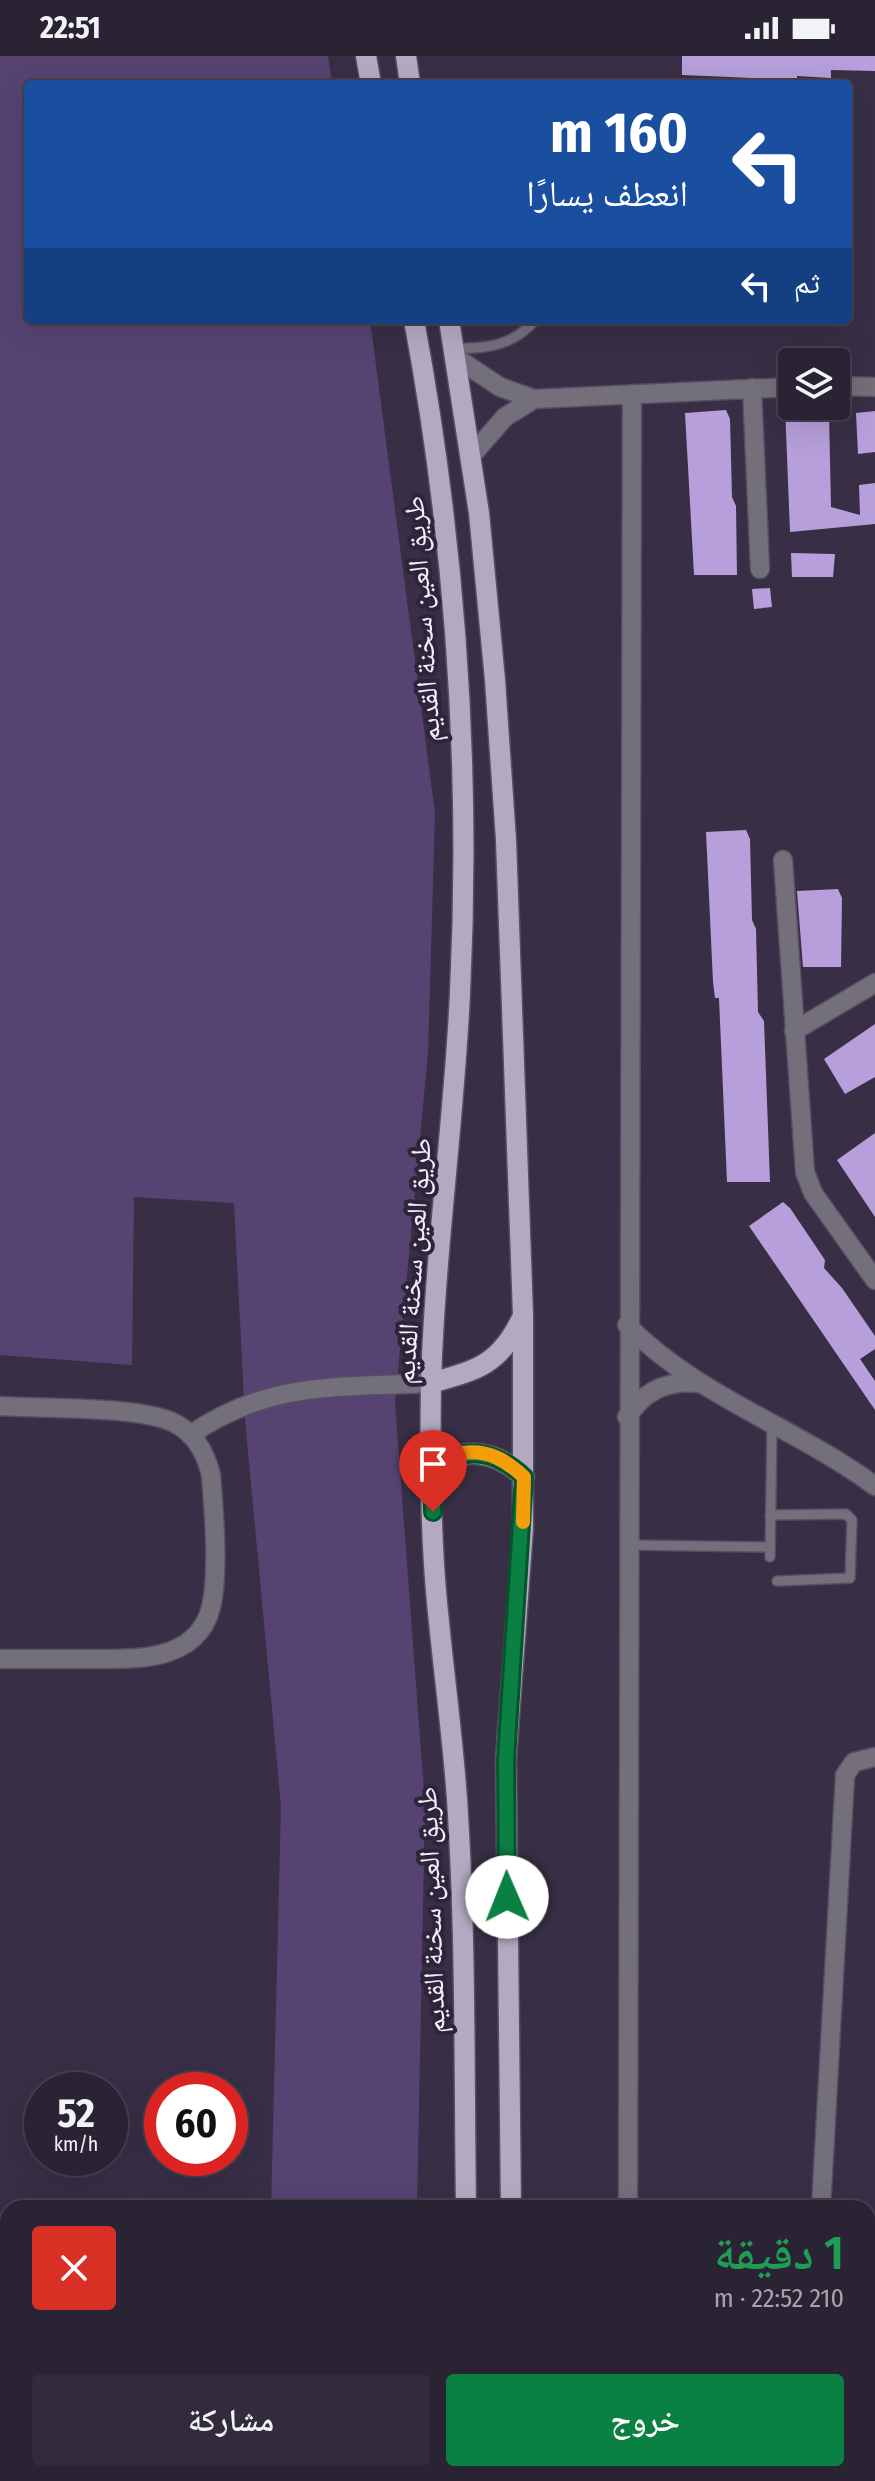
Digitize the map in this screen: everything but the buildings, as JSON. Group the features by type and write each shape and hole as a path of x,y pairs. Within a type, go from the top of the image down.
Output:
{"main road":[{"path":"366,56 370,80"},
{"path":"406,56 409,80"},
{"name":"طريق العين سخنة القديم","path":"415,324 442,502 457,665 463,828 460,992 437,1262 431,1383 436,1586 462,1895 466,2200"},
{"path":"450,324 471,456 495,680 506,840 523,1315 524,1477 506,1759 511,2200"},
{"path":"431,1383 480,1369 498,1356 523,1315"},
{"path":"432,1466 450,1456 470,1452 490,1454 509,1463 524,1477"}],"street":[{"path":"455,352 500,387 534,399 778,387"},
{"path":"850,386 875,387"},
{"path":"752,388 760,569"},
{"path":"628,2200 627,1325 632,394"},
{"path":"471,456 498,423 534,399"},
{"path":"783,860 803,1161 808,1183 875,1280"},
{"path":"794,1031 875,983"},
{"path":"627,1325 660,1356 698,1383 875,1486"},
{"path":"190,1435 219,1415 273,1395 331,1387 431,1383"},
{"path":"627,1417 651,1391 674,1383 698,1383"},
{"path":"0,1406 150,1415 165,1419 190,1435 207,1460 212,1491 213,1598 196,1635 173,1652 146,1659 0,1659"},
{"path":"821,2200 845,1775 854,1762 875,1757"}],"lane":[{"path":"455,352 504,344 525,332 532,324"},
{"path":"627,1545 770,1552 772,1426"},
{"path":"770,1515 846,1514 852,1520 850,1578 777,1581"}],"shaded area":[{"path":"0,56 328,56 331,80 24,80 24,324 371,324 435,813 428,1053 395,1403 425,1805 417,2200 271,2200 281,1806 245,1419 234,1203 134,1197 132,1365 0,1355"}],"slow traffic":[{"path":"463,1453 490,1454 509,1463 524,1477 523,1522"}],"route":[{"path":"433,1512 432,1466 450,1456 470,1452 490,1454 509,1463 524,1477 506,1759 507,1897"}]}
